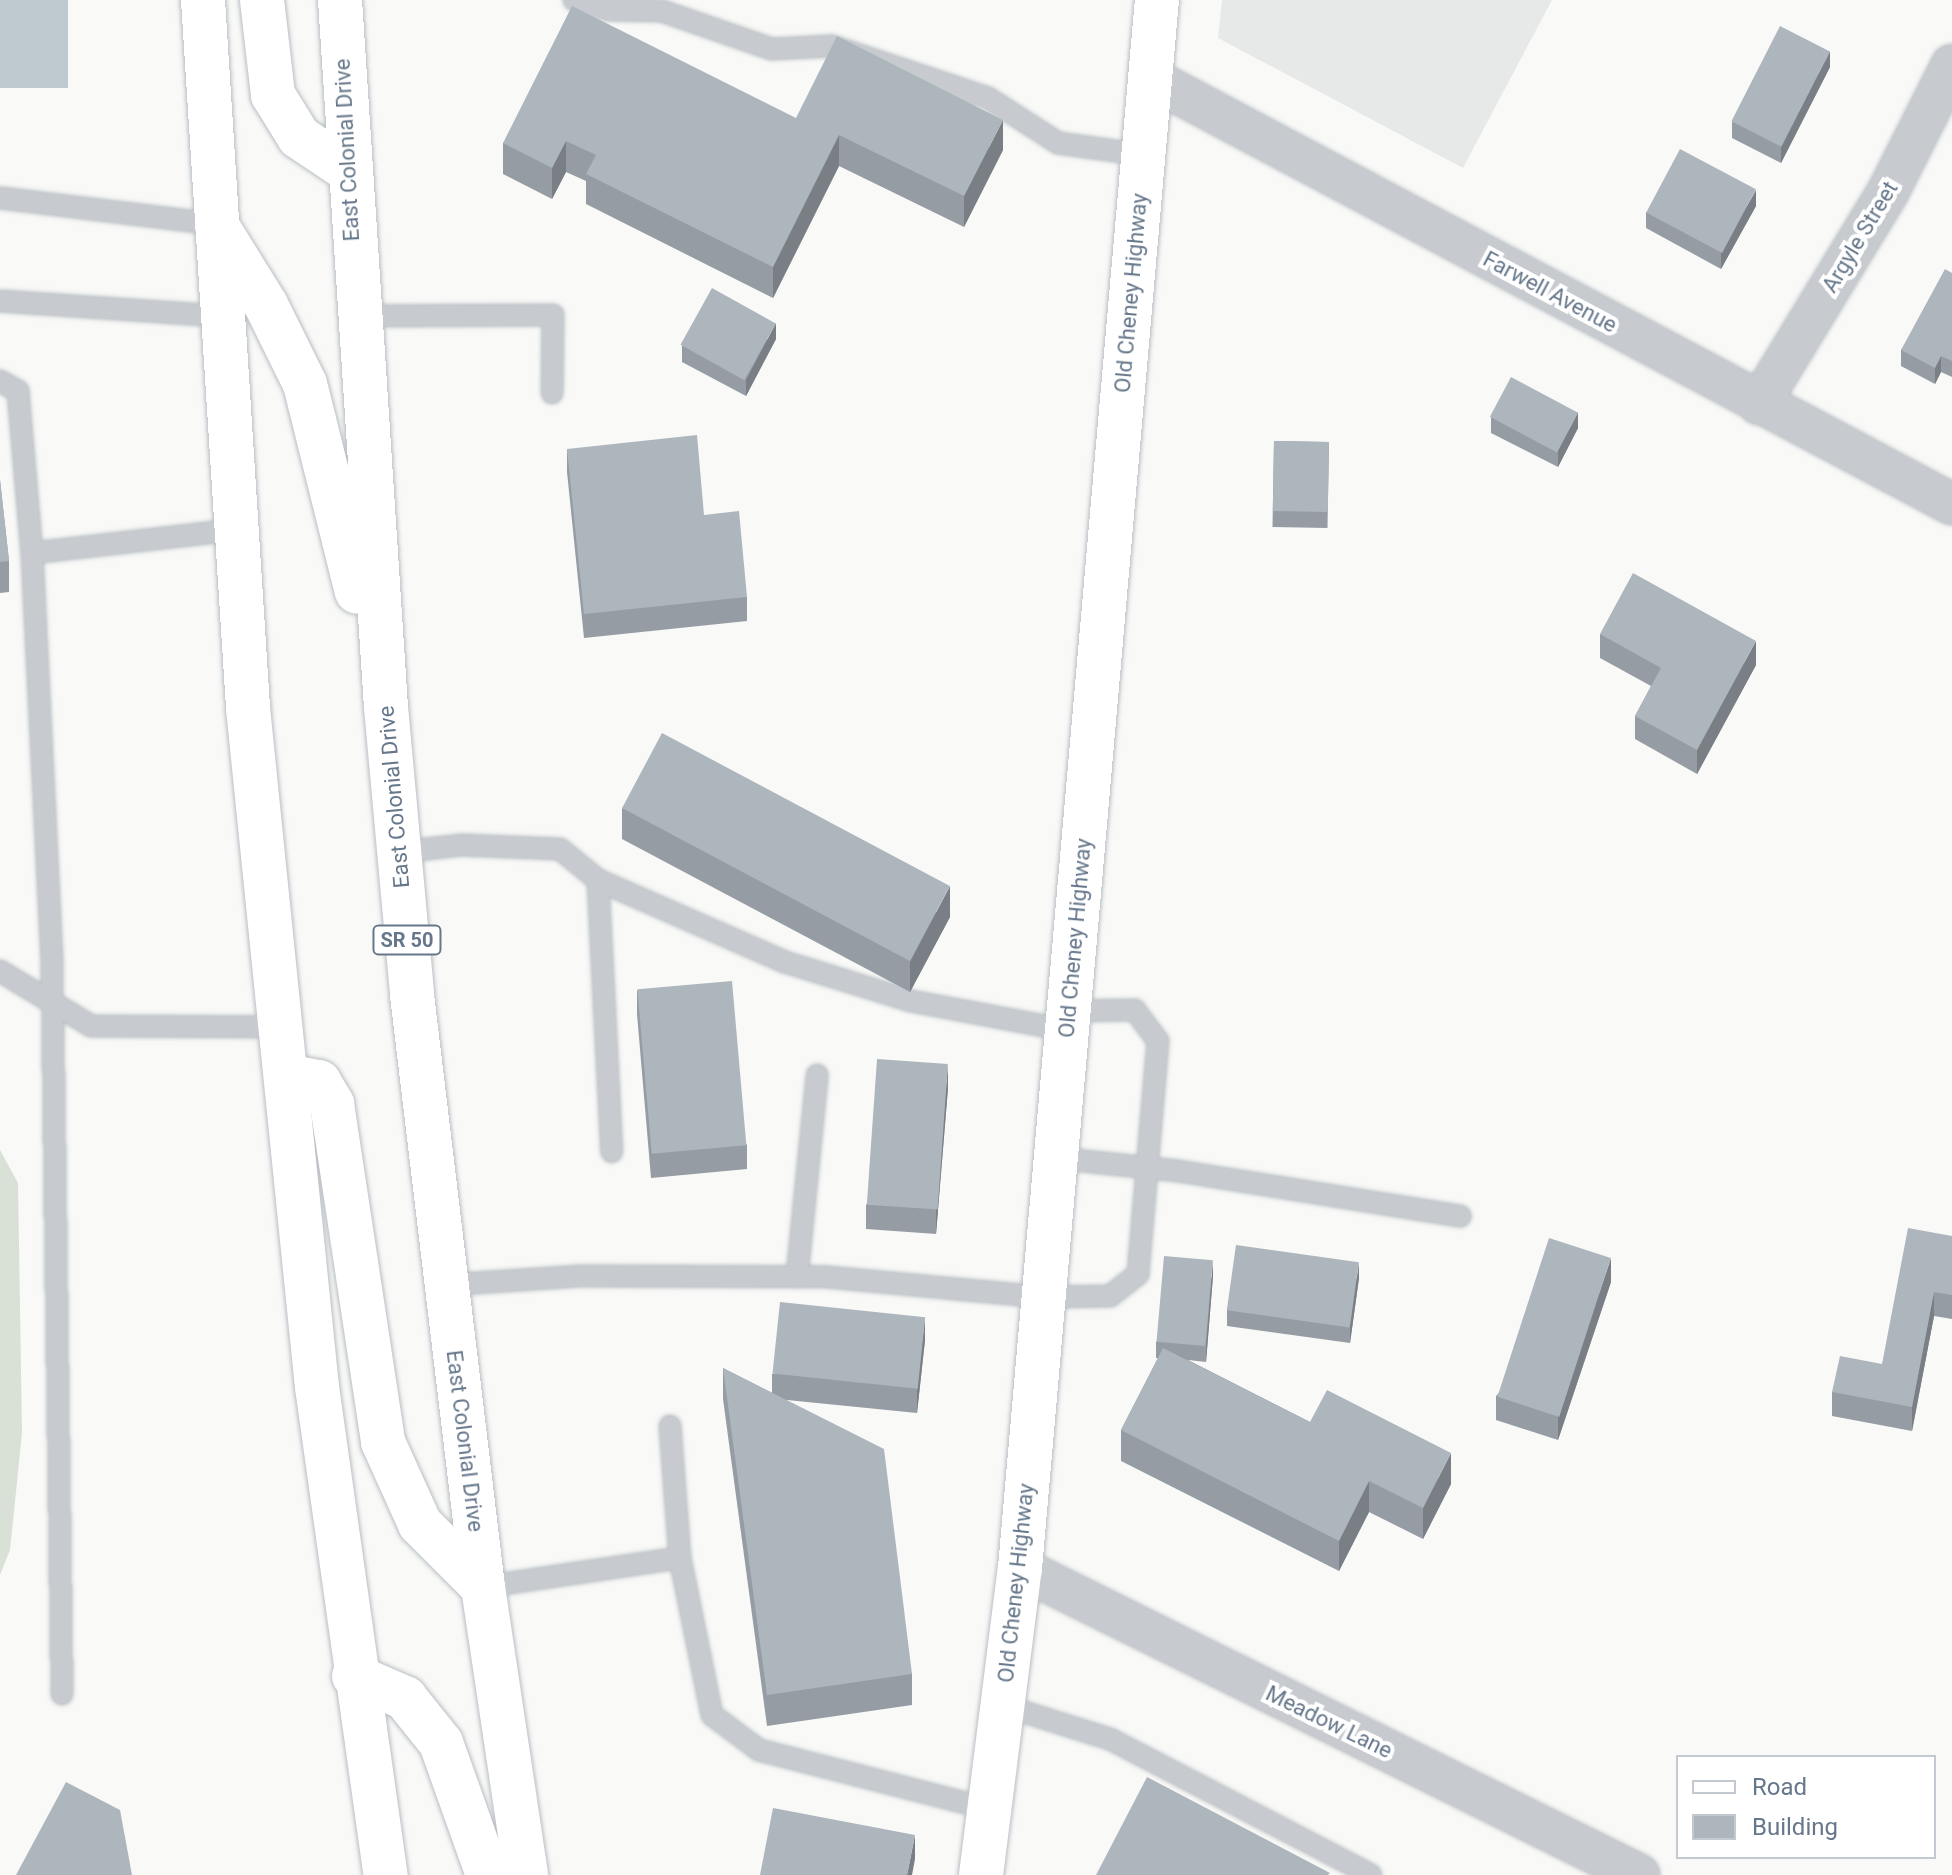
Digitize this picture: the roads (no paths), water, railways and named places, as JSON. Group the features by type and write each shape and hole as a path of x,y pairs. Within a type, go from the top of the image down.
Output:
{"main road":[{"path":"203,0 235,530 281,1027 317,1387 354,1676 386,1875"},
{"path":"262,0 273,95 299,137 347,169"},
{"name":"East Colonial Drive","path":"340,0 347,169 399,852 445,1285 483,1587 526,1875"},
{"name":"Old Cheney Highway","path":"981,1875 1020,1568 1157,0"},
{"path":"216,224 266,305 305,384 386,707"},
{"path":"287,1076 319,1082 332,1104 383,1442 420,1524 483,1587"},
{"path":"354,1676 405,1698 441,1743 488,1875"}],"street":[{"name":"Argyle Street","path":"1759,404 1888,192 1952,65"},
{"name":"Farwell Avenue","path":"1150,78 1952,504"},
{"name":"Meadow Lane","path":"1020,1568 1639,1875"}],"lane":[{"path":"574,0 609,10 662,11 772,49 832,46 988,98 1058,143 1143,155"},
{"path":"0,198 216,224"},
{"path":"0,301 220,316"},
{"path":"358,316 553,315 552,393"},
{"path":"0,381 18,391 32,553 51,1004 62,1694"},
{"path":"32,553 235,530"},
{"path":"399,852 461,845 560,849 598,880 785,962 911,1001 1067,1020 1135,1010 1158,1041 1150,1168 1138,1274 1110,1296 1043,1297 797,1277 579,1276 445,1285"},
{"path":"598,880 612,1152"},
{"path":"0,971 91,1026 281,1027"},
{"path":"797,1277 817,1075"},
{"path":"1055,1158 1150,1168 1460,1216"},
{"path":"670,1426 680,1558 712,1715 759,1750 989,1809"},
{"path":"483,1587 680,1558"},
{"path":"1002,1705 1110,1739 1371,1875"}]}
